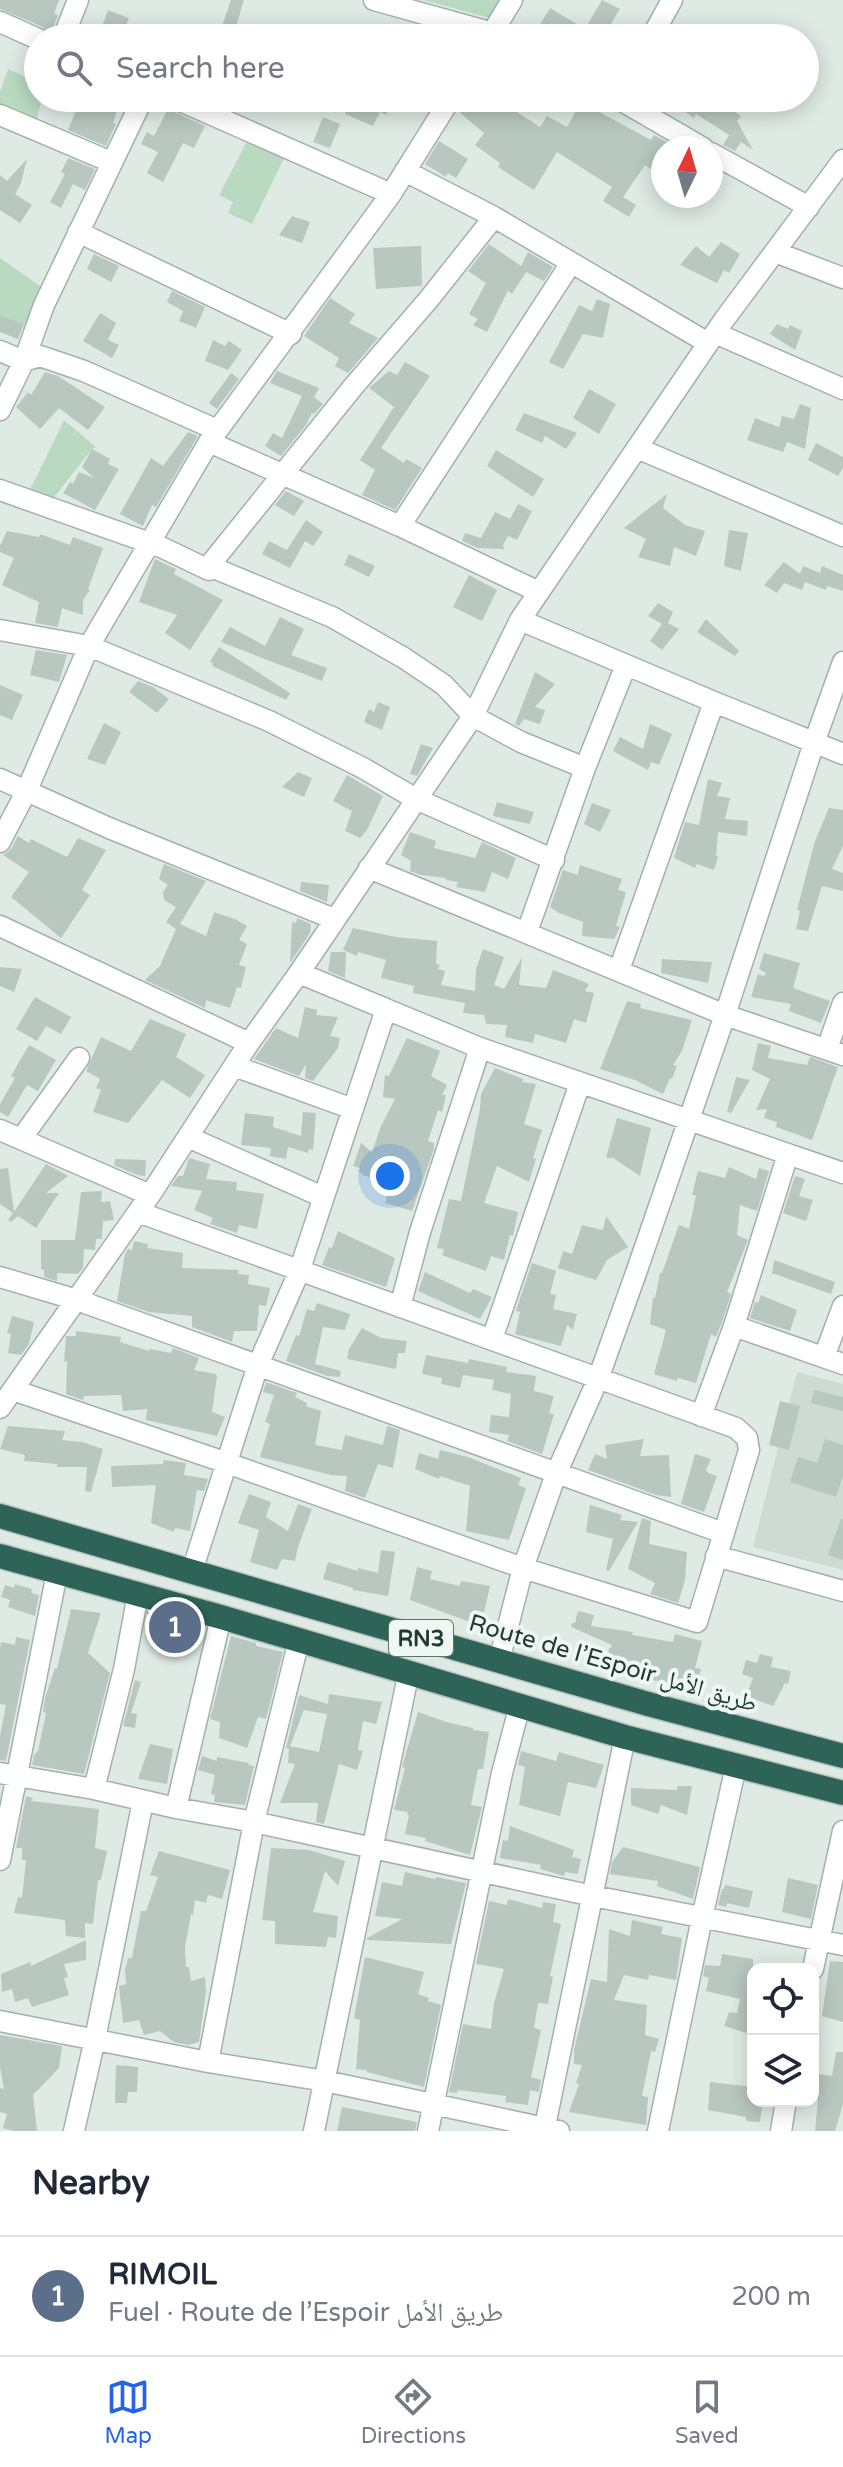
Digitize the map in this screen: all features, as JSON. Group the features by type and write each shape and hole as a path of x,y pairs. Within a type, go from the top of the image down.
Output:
{"highway":[{"name":"Route de l’Espoir طريق الأمل","path":"0,1516 648,1704 843,1756"},
{"name":"RN3","path":"0,1556 216,1615 625,1737 843,1793"}],"street":[{"path":"69,24 78,0"},
{"path":"374,0 457,24"},
{"path":"503,24 512,0"},
{"path":"659,24 672,0"},
{"path":"0,22 24,33"},
{"path":"0,410 24,361 44,305 136,112"},
{"path":"206,112 391,194"},
{"path":"0,842 27,790 89,646 213,436 391,194 442,112"},
{"path":"641,112 682,136"},
{"path":"0,115 111,162"},
{"path":"723,160 809,207"},
{"path":"0,1408 150,1195 249,1043 473,716 520,620 712,338 843,160"},
{"path":"405,171 712,338 843,389"},
{"path":"0,490 149,543 209,570 209,566 282,474 494,217"},
{"path":"78,232 291,334"},
{"path":"775,252 843,278"},
{"path":"400,526 571,263"},
{"path":"0,351 24,361 46,357 84,371 282,474 539,592"},
{"path":"637,448 843,536"},
{"path":"209,566 332,617 444,685 473,716 521,742 585,768"},
{"path":"520,620 843,754"},
{"path":"0,630 89,646 269,721 363,768 416,799 554,860"},
{"path":"499,1661 523,1568 556,1474 598,1379 689,1121 843,662"},
{"path":"527,932 585,768 626,665"},
{"path":"619,970 714,702"},
{"path":"0,779 109,828 334,919"},
{"path":"369,868 725,1015 835,1052 843,1003"},
{"path":"0,926 249,1043"},
{"path":"299,973 480,1048 843,1173"},
{"path":"192,1571 258,1365 299,1272 386,1009"},
{"path":"400,1307 420,1232 480,1048"},
{"path":"21,1139 79,1058"},
{"path":"234,1066 353,1109"},
{"path":"492,1339 580,1083"},
{"path":"0,1130 150,1195"},
{"path":"188,1137 323,1197"},
{"path":"701,1416 734,1326 788,1154"},
{"path":"13,1390 523,1568 697,1622 749,1450 747,1438 736,1428 138,1212"},
{"path":"0,1277 77,1300 723,1533"},
{"path":"734,1326 833,1360 843,1306"},
{"path":"716,1556 843,1591"},
{"path":"0,1860 8,1774 57,1573"},
{"path":"94,1789 143,1595"},
{"path":"176,1808 216,1615"},
{"path":"208,2062 254,1822 299,1640"},
{"path":"314,2131 409,1671"},
{"path":"428,2131 502,1773 520,1705"},
{"path":"0,2021 208,2062 325,2081 549,2130 625,1737"},
{"path":"658,2131 736,1766"},
{"path":"8,1774 94,1789 593,1896 843,1945"},
{"path":"74,2131 143,1801"},
{"path":"814,1963 843,1831"},
{"path":"781,2131 785,2107"}],"lane":[{"path":"143,1595 155,1616 162,1620"},
{"path":"185,1627 193,1629 216,1615"}],"shaded area":[{"path":"797,1372 843,1384 843,1570 753,1547"}],"green space":[{"path":"423,0 513,0 501,21"},
{"path":"8,69 24,76 24,112 38,112 35,126 0,108 0,92"},
{"path":"248,140 284,158 252,224 228,213 233,202 219,195"},
{"path":"0,258 43,288 27,325 0,315"},
{"path":"64,420 96,447 52,500 30,490"}],"building":[{"path":"0,0 59,0 55,24 36,24 0,9"},
{"path":"231,0 244,0 237,24 223,24"},
{"path":"602,0 620,9 611,24 588,24"},
{"path":"550,8 577,24 540,24"},
{"path":"108,10 129,18 127,24 103,24"},
{"path":"75,112 116,112 113,123 116,124 106,146 68,130"},
{"path":"166,112 175,112 205,126 194,148 183,143 163,182 147,173 158,152 141,144 147,132 154,136"},
{"path":"346,112 380,112 373,126"},
{"path":"459,112 517,112 540,127 547,116 567,127 575,112 599,112 651,140 651,169 645,165 623,197 636,205 629,217 603,201 612,187 557,152 534,190 498,167 500,163 475,145 484,133"},
{"path":"686,112 735,112 741,116 737,121 753,150 741,142 735,151 723,145 729,135 696,114 694,118"},
{"path":"323,117 340,124 330,148 313,142"},
{"path":"439,141 468,159 456,178 448,173 446,177 425,164"},
{"path":"68,158 95,169 85,190 73,184 61,208 50,202 65,174 61,172"},
{"path":"27,159 15,194 32,205 20,223 0,210 0,175 7,181"},
{"path":"292,216 310,222 302,243 279,235"},
{"path":"721,242 740,254 729,273 724,270 717,283 680,265 696,246 709,257"},
{"path":"489,244 521,266 528,252 553,267 544,281 526,272 512,294 508,291 487,332 473,325 478,319 469,314 486,283 468,271"},
{"path":"421,246 422,286 376,289 373,248"},
{"path":"94,254 119,266 111,282 87,269"},
{"path":"172,291 205,307 196,328 179,321 183,311 167,302"},
{"path":"330,298 355,314 349,323 378,338 348,373 335,366 339,358 304,336"},
{"path":"597,299 610,304 603,338 583,334 563,369 549,362 579,305 592,311"},
{"path":"100,313 116,323 108,340 119,345 112,358 83,341"},
{"path":"0,315 24,324 18,339 0,332"},
{"path":"777,324 788,329 790,325 802,331 795,350 770,334"},
{"path":"213,340 225,346 229,341 242,350 228,370 205,361"},
{"path":"405,362 430,376 381,448 404,463 406,459 422,468 395,510 362,495 375,470 360,460 394,407 369,388 389,371 397,375"},
{"path":"277,371 319,388 314,397 323,404 312,413 281,456 265,446 273,433 282,438 302,396 270,383"},
{"path":"45,372 58,376 105,407 88,430 59,408 40,429 16,407 28,392 31,395"},
{"path":"231,373 239,379 217,409 209,403"},
{"path":"589,389 616,404 599,434 573,418"},
{"path":"800,404 811,408 805,449 787,442 783,452 747,440 755,418 779,427 782,416 794,419"},
{"path":"524,413 577,433 566,449 545,436 542,443 515,430"},
{"path":"188,432 198,436 156,507 152,505 143,526 120,514 151,458 163,466"},
{"path":"816,443 843,457 843,468 838,476 808,460"},
{"path":"92,449 110,459 108,464 119,469 95,510 63,493 70,482 73,484 79,472 94,478 82,467"},
{"path":"496,450 544,479 533,497 487,466"},
{"path":"286,491 304,501 294,516 275,505"},
{"path":"667,494 663,508 685,525 705,531 696,556 674,547 670,566 638,557 646,539 624,528"},
{"path":"518,504 532,511 517,540 508,536 504,549 478,548 462,541 465,533 481,538 495,512 510,519"},
{"path":"306,520 323,532 313,546 305,541 290,568 262,554 269,541 287,550"},
{"path":"729,530 748,533 741,571 724,566"},
{"path":"7,531 39,537 40,534 70,545 73,537 103,548 90,590 83,600 83,615 62,608 58,627 35,623 39,602 2,585 14,558 0,552"},
{"path":"349,554 375,566 369,577 344,565"},
{"path":"155,559 176,569 174,574 223,600 190,650 165,633 177,615 139,602"},
{"path":"784,562 800,574 803,566 820,573 822,566 843,575 843,591 827,586 826,590 805,582 802,590 784,583 777,593 764,585"},
{"path":"469,575 497,590 482,621 453,607"},
{"path":"658,603 673,612 668,623 679,629 662,650 650,641 662,624 648,616"},
{"path":"280,617 304,629 291,655 327,668 322,681 221,642 230,627 265,646"},
{"path":"706,619 739,651 735,656 697,632"},
{"path":"219,647 290,693 286,700 212,666 210,662"},
{"path":"36,650 67,655 59,682 30,675"},
{"path":"535,672 555,684 535,707 545,710 540,724 524,719 519,726 515,724"},
{"path":"138,681 169,699 157,713 129,692"},
{"path":"0,685 23,695 12,720 0,715"},
{"path":"378,702 390,707 382,730 364,722 369,709 374,712"},
{"path":"104,723 121,732 105,765 87,759"},
{"path":"650,724 672,734 659,765 651,762 648,770 613,751 620,737 643,749"},
{"path":"421,744 433,748 417,776 410,774"},
{"path":"298,772 312,778 304,797 282,787"},
{"path":"347,775 383,796 360,838 345,831 352,811 333,801"},
{"path":"708,779 722,783 717,796 730,798 725,819 748,821 747,836 718,832 718,857 714,870 697,864 695,868 674,858 685,822 699,825"},
{"path":"497,802 534,812 530,824 493,816"},
{"path":"592,803 611,810 600,832 584,824"},
{"path":"829,808 843,810 843,846 832,869 843,873 843,891 822,886 808,931 796,929 800,911 797,910 815,841"},
{"path":"410,832 436,841 434,848 475,858 482,842 516,858 508,879 492,872 485,892 456,887 458,882 410,871 411,861 401,855"},
{"path":"18,836 67,857 78,838 106,850 82,890 90,895 61,938 11,897 29,872 3,855 11,849"},
{"path":"164,864 206,881 180,924 206,936 214,912 247,926 239,940 247,944 239,965 246,967 241,988 237,987 230,1008 206,1000 205,1008 145,980 160,966 176,929 166,922 176,907 164,900 163,892 168,885 159,879"},
{"path":"580,865 622,879 618,890 626,892 616,926 620,927 614,939 582,936 583,922 550,907 563,870 578,875"},
{"path":"301,882 329,885 327,902 300,891"},
{"path":"297,918 311,924 310,933 290,963 292,922 296,923"},
{"path":"353,928 437,941 436,964 440,965 438,969 445,971 441,985 475,991 476,969 483,949 504,957 494,985 504,989 522,957 519,985 546,988 553,970 582,981 589,984 585,991 594,993 586,1023 574,1019 566,1043 535,1034 533,1043 505,1037 507,1025 486,1024 484,1015 463,1013 465,1003 413,993 414,986 381,978 386,960 358,952 357,956 343,950"},
{"path":"331,952 346,952 345,978 328,971"},
{"path":"764,953 800,963 793,988 830,1001 821,1023 789,1011 791,1004 751,997 758,974 764,976 766,973 759,969"},
{"path":"662,959 712,962 708,983 661,973"},
{"path":"0,967 22,969 14,992 0,986"},
{"path":"35,997 71,1017 61,1034 46,1026 37,1041 16,1029"},
{"path":"627,1001 641,1004 640,1008 692,1020 682,1051 673,1065 677,1066 672,1079 663,1094 635,1080 600,1069"},
{"path":"305,1007 317,1010 316,1015 338,1017 330,1036 340,1038 338,1048 313,1081 305,1078 306,1064 299,1076 254,1059 276,1028 298,1038"},
{"path":"150,1019 186,1034 176,1057 205,1075 190,1098 162,1080 128,1123 93,1112 101,1090 96,1088 100,1079 86,1071 101,1037 131,1051"},
{"path":"407,1038 440,1051 431,1076 447,1085 442,1095 446,1095 442,1112 438,1110 428,1141 434,1143 434,1149 412,1211 385,1203 390,1184 363,1175 360,1168 353,1166 361,1143 372,1152 395,1099 383,1097 385,1075 389,1076"},
{"path":"758,1043 771,1046 768,1058 807,1065 810,1057 838,1067 812,1140 776,1127 777,1122 764,1118 767,1109 756,1110 770,1079 752,1070"},
{"path":"29,1045 56,1060 38,1091 27,1085 8,1117 0,1112 0,1104 15,1078 11,1076"},
{"path":"495,1068 523,1079 522,1082 536,1084 524,1124 542,1130 529,1182 497,1166 484,1203 518,1212 504,1260 491,1256 486,1271 442,1255 444,1249 437,1248 449,1199 461,1201 481,1094"},
{"path":"736,1077 750,1080 731,1113 727,1112"},
{"path":"303,1112 316,1113 313,1150 309,1149 308,1153 288,1147 286,1159 270,1156 271,1148 241,1145 245,1113 274,1117 273,1127 301,1136"},
{"path":"617,1118 651,1128 640,1176 613,1158 606,1158"},
{"path":"189,1158 210,1164 206,1179 237,1182 236,1190 264,1194 257,1229 239,1225 237,1233 210,1224 213,1218 194,1210 202,1191 171,1186 178,1176 183,1176"},
{"path":"115,1159 146,1160 145,1176 114,1165"},
{"path":"46,1164 68,1176 46,1193 59,1193 36,1228 18,1216 11,1222 8,1220 13,1213 0,1204 0,1169 8,1168 14,1212"},
{"path":"729,1167 756,1179 759,1168 769,1171 757,1211 740,1205 737,1235 748,1240 727,1292 731,1294 722,1322 716,1337 711,1334 696,1383 678,1378 677,1381 654,1374 666,1330 650,1324 653,1298 679,1225 689,1229 698,1171 725,1178"},
{"path":"795,1176 805,1179 799,1196 813,1200 806,1221 783,1213"},
{"path":"102,1191 101,1202 110,1201 114,1220 103,1221 102,1239 96,1239 95,1250 84,1249 83,1268 78,1274 57,1273 57,1281 44,1277 41,1240 75,1240 81,1192"},
{"path":"606,1216 628,1247 607,1260 596,1280 558,1268 563,1251 572,1254 582,1225 603,1230"},
{"path":"338,1231 395,1258 386,1287 322,1265"},
{"path":"134,1241 148,1244 147,1248 183,1253 182,1268 239,1270 238,1274 249,1275 248,1284 270,1288 266,1306 259,1305 257,1331 234,1331 232,1342 192,1327 192,1316 149,1312 117,1301 125,1254 128,1249 132,1250"},
{"path":"774,1260 835,1282 831,1294 772,1273"},
{"path":"532,1263 556,1271 550,1294 556,1295 553,1309 577,1314 573,1330 567,1325 561,1346 515,1334 520,1312 516,1311"},
{"path":"425,1272 470,1293 473,1289 492,1297 480,1319 418,1291"},
{"path":"761,1295 797,1310 790,1331 750,1318"},
{"path":"317,1303 350,1314 345,1330 323,1327 315,1364 341,1371 340,1377 327,1376 286,1361 296,1335 299,1336 307,1309 314,1311"},
{"path":"12,1316 34,1322 29,1344 21,1355 8,1353 11,1334 7,1333"},
{"path":"362,1328 381,1338 407,1341 405,1353 398,1353 396,1369 347,1359 349,1349"},
{"path":"76,1331 121,1337 120,1342 149,1351 171,1353 173,1348 199,1358 194,1370 217,1376 212,1412 225,1417 217,1436 146,1420 147,1409 123,1411 121,1395 84,1396 83,1400 66,1394 66,1336 76,1336"},
{"path":"426,1355 468,1363 469,1359 507,1367 506,1372 536,1376 534,1391 554,1396 549,1413 554,1414 542,1454 507,1441 509,1435 489,1432 491,1415 509,1417 511,1394 492,1390 494,1380 463,1375 460,1388 441,1384 442,1378 422,1374"},
{"path":"266,1382 297,1393 295,1397 307,1403 306,1406 321,1411 315,1445 342,1450 345,1435 383,1445 387,1426 400,1430 393,1468 378,1464 365,1498 345,1491 347,1476 331,1475 260,1457 270,1424 265,1422 274,1395 263,1392"},
{"path":"814,1390 843,1397 843,1411 811,1403"},
{"path":"780,1401 800,1406 789,1450 769,1445"},
{"path":"8,1426 65,1431 62,1440 103,1449 91,1492 85,1491 87,1467 57,1467 57,1464 24,1461 25,1455 0,1449"},
{"path":"644,1439 640,1456 669,1455 671,1497 656,1495 588,1470 595,1454 607,1459 605,1445"},
{"path":"825,1439 843,1445 843,1476 836,1497 790,1482 798,1457 817,1463"},
{"path":"440,1450 468,1457 521,1478 518,1485 526,1488 509,1540 466,1531 470,1486 440,1476 439,1479 415,1469 419,1453 438,1459"},
{"path":"695,1454 711,1459 706,1470 717,1476 704,1512 681,1504"},
{"path":"164,1460 186,1463 184,1475 208,1479 204,1491 197,1490 190,1531 175,1528 174,1532 151,1523 156,1485 112,1487 111,1466 163,1464"},
{"path":"249,1494 271,1502 266,1517 288,1531 298,1504 312,1509 295,1561 282,1559 277,1570 250,1562 259,1530 238,1523"},
{"path":"590,1505 622,1515 620,1520 638,1522 609,1571 606,1570 613,1539 586,1532"},
{"path":"642,1518 651,1521 649,1544 687,1552 685,1580 678,1603 650,1594 655,1583 628,1569"},
{"path":"843,1519 843,1560 828,1555"},
{"path":"381,1550 395,1552 388,1596 353,1590 323,1579 328,1562 378,1573"},
{"path":"417,1567 432,1571 430,1579 460,1586 461,1581 490,1586 481,1626 410,1600"},
{"path":"15,1584 32,1589 31,1593 39,1595 35,1616 8,1607 10,1600 1,1597 5,1585 14,1588"},
{"path":"71,1609 101,1613 88,1653 110,1673 84,1774 32,1765 46,1713 43,1712 45,1698 57,1669"},
{"path":"578,1611 594,1615 591,1626 673,1642 675,1634 702,1641 695,1668 701,1669 696,1686 676,1680 668,1680 668,1683 652,1680 653,1672 627,1667 623,1675 606,1672 612,1645 571,1627"},
{"path":"231,1636 283,1652 266,1719 258,1717 247,1748 219,1738 220,1722 210,1719"},
{"path":"16,1637 30,1640 6,1761 0,1760 0,1736 6,1705 0,1704 0,1649 1,1642 15,1645"},
{"path":"760,1654 773,1657 771,1667 791,1671 788,1684 785,1683 773,1706 746,1696 753,1678 742,1674 746,1660 757,1663"},
{"path":"135,1680 141,1682 131,1713 137,1714 135,1728 123,1726"},
{"path":"329,1694 382,1702 376,1724 363,1721 358,1750 363,1751 357,1770 339,1764 324,1824 316,1822 318,1803 280,1803 295,1764 288,1763 289,1749 286,1748 299,1695 328,1704","holes":["304,1710 327,1714 319,1752 290,1746"]},
{"path":"418,1712 473,1730 489,1732 483,1769 478,1769 471,1805 482,1807 470,1855 425,1841 426,1838 405,1834 408,1812 394,1810 405,1768 402,1767"},
{"path":"150,1744 173,1749 167,1784 138,1779"},
{"path":"521,1751 556,1761 559,1752 604,1765 596,1788 568,1782 560,1816 519,1805 525,1767 518,1765"},
{"path":"202,1756 254,1766 245,1805 214,1802 215,1795 211,1794 215,1775 198,1770"},
{"path":"677,1786 692,1786 687,1815 661,1805 658,1814 631,1805 631,1788 677,1790"},
{"path":"26,1796 33,1798 31,1801 99,1809 95,1848 107,1851 101,1880 98,1880 93,1924 85,1923 85,1938 66,1936 65,1920 14,1913 18,1897 22,1898 26,1860 22,1860 22,1848 16,1848"},
{"path":"510,1826 574,1850 572,1857 581,1859 578,1874 565,1872 564,1876 540,1869 541,1865 500,1858 503,1840 508,1841"},
{"path":"623,1847 700,1867 693,1899 657,1886 658,1881 610,1874 612,1862"},
{"path":"271,1848 309,1850 345,1861 338,1886 325,1871 313,1912 338,1916 336,1938 328,1937 326,1947 275,1944 275,1921 262,1920"},
{"path":"159,1851 230,1870 222,1899 208,1895 206,1903 195,1900 191,1914 185,1947 186,1967 189,1967 191,1981 205,1977 206,1992 199,2042 188,2045 174,2042 160,2031 144,2035 139,2020 123,2023 119,1986 126,1984 125,1970 128,1958 132,1958 141,1911 146,1911 158,1877 150,1875"},
{"path":"405,1872 466,1883 451,1944 367,1940 402,1919 375,1916 382,1882 402,1886"},
{"path":"788,1878 818,1885 811,1919 782,1912"},
{"path":"725,1885 753,1891 749,1908 727,1903 726,1907 718,1905"},
{"path":"508,1899 542,1908 543,1902 556,1904 553,1922 561,1924 550,1976 553,1977 548,2004 538,2003 534,2028 541,2030 531,2077 541,2080 539,2092 530,2090 528,2105 505,2102 506,2096 458,2090 457,2093 449,2092 463,2024 491,2029 494,2003 504,1969 476,1964 489,1901 507,1905"},
{"path":"632,1920 663,1927 661,1934 682,1938 676,1980 649,1975 648,1980 624,1975 614,2000 647,2005 645,2035 659,2039 655,2052 651,2051 642,2096 648,2097 646,2125 569,2112 579,2084 576,2083 582,2065 574,2064 574,2050 591,1979 607,1982 609,1929 630,1936"},
{"path":"86,1940 86,1960 64,1964 69,1995 32,2007 28,1998 15,2002 12,1989 2,1992 1,1974 30,1962 31,1966"},
{"path":"722,1954 753,1959 753,1963 747,1963 747,2033 724,2026 729,2012 737,2013 740,1999 706,1991 709,1978 703,1976 705,1965 720,1966"},
{"path":"365,1957 424,1972 418,1994 441,2005 424,2087 356,2069 360,2020 354,2018"},
{"path":"830,1961 843,1962 843,2022 822,2016"},
{"path":"0,2035 62,2046 59,2068 33,2095 37,2131 3,2128 7,2114 0,2112 0,2088 4,2089"},
{"path":"836,2052 843,2052 843,2104 835,2131 815,2131 819,2074 832,2076"},
{"path":"116,2065 138,2067 137,2092 128,2092 127,2103 115,2103"},
{"path":"710,2082 747,2086 747,2107 762,2107 760,2122 708,2110"},
{"path":"342,2107 417,2122 415,2131 337,2131"}],"place":[{"name":"RIMOIL","path":"175,1627"}]}
